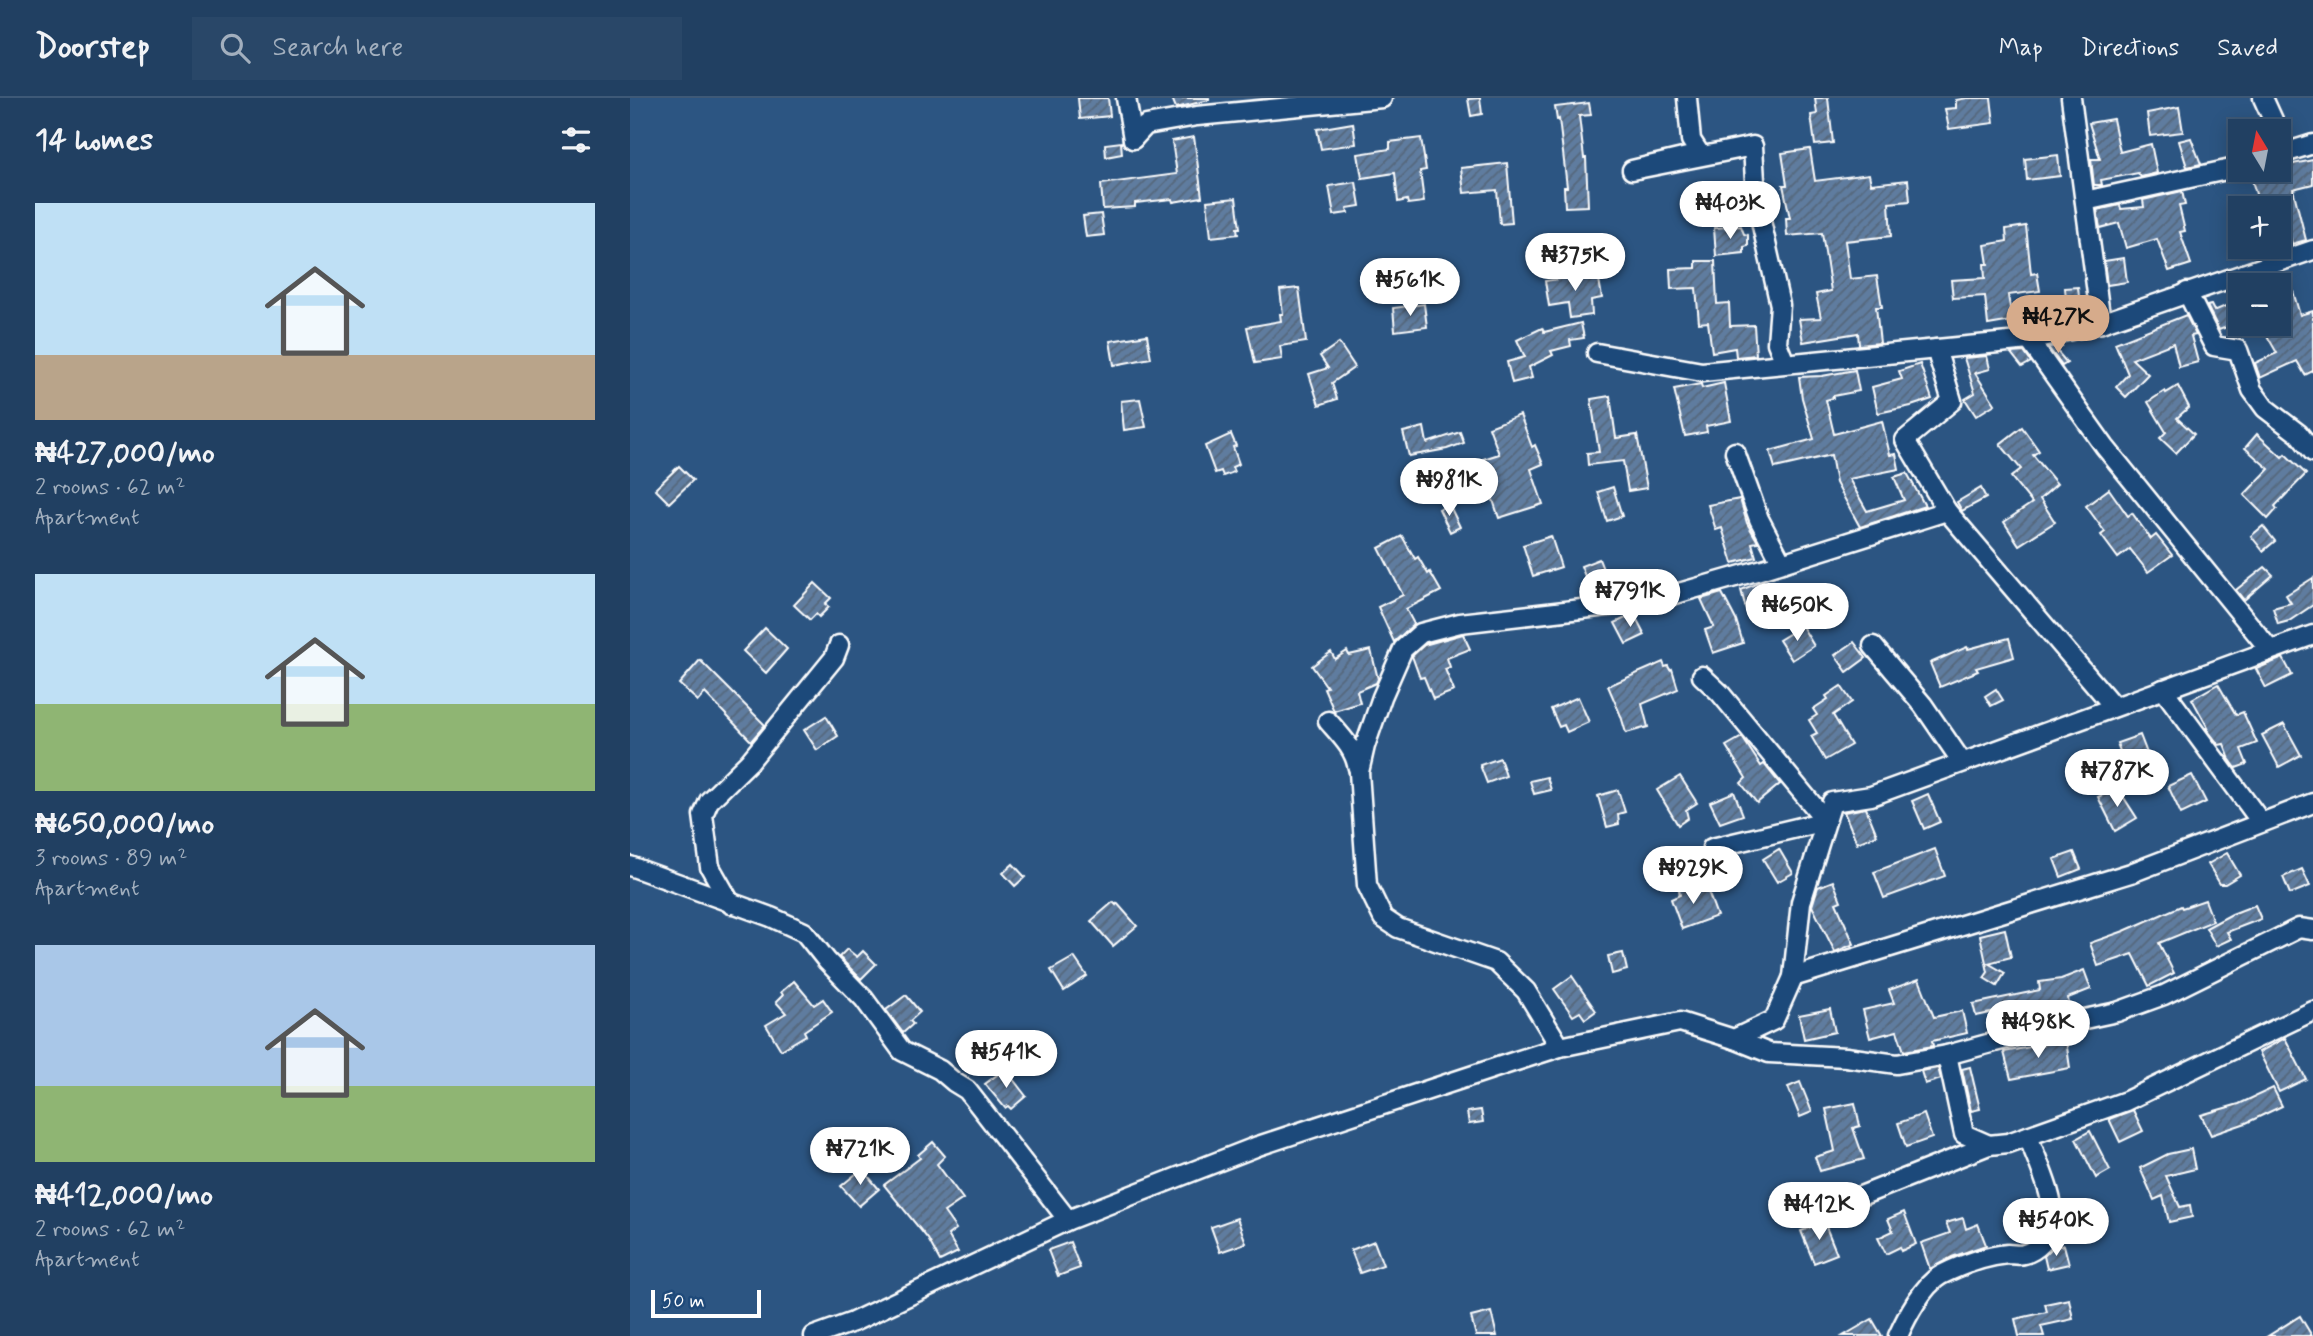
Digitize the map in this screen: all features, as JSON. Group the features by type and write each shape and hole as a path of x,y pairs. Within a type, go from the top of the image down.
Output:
{"street":[{"path":"1126,98 1133,139 1146,125 1197,116 1296,102 1382,98"},
{"path":"1687,98 1691,140 1700,154 1632,170 1753,146 1756,199 1780,305 1777,343 1785,363"},
{"path":"2071,98 2101,323"},
{"path":"2263,98 2272,119"},
{"path":"2291,151 2313,144"},
{"path":"2085,201 2228,170"},
{"path":"1597,353 1702,372 2029,340 2101,323 2313,250"},
{"path":"2188,292 2214,346 2238,350 2252,390 2265,408 2306,438 2313,452"},
{"path":"2029,340 2105,447 2270,650"},
{"path":"1936,349 1952,401 1905,440 1947,511 2114,707"},
{"path":"1735,452 1759,519 1782,563"},
{"path":"1359,772 1382,697 1404,649 1421,633 1460,623 1651,601 1947,511"},
{"path":"1734,1039 1774,1020 1793,977 1801,902 1832,802 1871,796 2313,635"},
{"path":"731,904 710,867 703,815 709,801 749,762 834,658 839,645"},
{"path":"1873,646 1923,705 1962,762"},
{"path":"1702,676 1720,693 1826,821"},
{"path":"2163,689 2261,822"},
{"path":"1328,721 1356,756 1367,886 1382,918 1398,928 1496,962 1526,991 1560,1047"},
{"path":"1793,977 2131,873 2313,803"},
{"path":"1712,848 1826,821"},
{"path":"630,866 771,917 804,932 827,961 864,999 902,1051 940,1070 967,1090 1068,1220"},
{"path":"814,1336 853,1322 1068,1220 1258,1146 1560,1047 1680,1022 1769,1053 1846,1057 1897,1064 1947,1055 2117,1012 2164,995 2299,928 2313,930"},
{"path":"1858,1197 1989,1145 2008,1143 2126,1101 2313,1012"},
{"path":"1947,1055 1964,1134 1989,1145"},
{"path":"1898,1336 1910,1309 1938,1276 1978,1261 2008,1254 2024,1255 2040,1246 2052,1227 2053,1215 2028,1136"}],"building":[{"path":"1078,98 1108,98 1110,116 1080,119"},
{"path":"1172,98 1209,98 1209,100 1176,108"},
{"path":"1480,98 1482,114 1471,116 1468,99"},
{"path":"1815,98 1828,98 1833,143 1815,145 1811,115 1817,114"},
{"path":"1991,98 1994,123 1949,129 1945,109 1956,108 1956,100"},
{"path":"1589,103 1591,115 1579,116 1586,158 1588,206 1565,207 1564,187 1567,187 1559,119 1557,120 1555,107"},
{"path":"2179,107 2183,132 2150,136 2147,113"},
{"path":"2113,119 2120,152 2151,144 2157,173 2141,177 2138,173 2101,180 2102,185 2094,185 2091,159 2100,159 2089,123"},
{"path":"1353,123 1356,144 1321,149 1317,129"},
{"path":"1194,137 1202,197 1173,202 1172,199 1135,203 1135,207 1103,209 1101,184 1177,174 1172,141"},
{"path":"1421,138 1426,170 1420,171 1424,202 1398,202 1395,173 1362,178 1358,154 1390,149 1390,142"},
{"path":"2191,138 2201,164 2187,167 2179,141"},
{"path":"1121,142 1122,154 1106,157 1105,144"},
{"path":"1810,149 1815,181 1869,174 1871,184 1908,180 1910,201 1889,203 1891,236 1845,241 1850,279 1877,276 1882,307 1876,307 1880,343 1859,345 1858,333 1803,342 1799,319 1821,318 1816,294 1831,291 1822,233 1787,236 1786,218 1790,218 1783,185 1787,185 1782,153"},
{"path":"2058,155 2060,176 2027,180 2025,159"},
{"path":"2313,160 2313,184 2293,189 2306,240 2292,244 2291,196 2257,196 2252,182 2291,182 2291,164"},
{"path":"1507,163 1512,223 1500,224 1497,190 1464,193 1461,168"},
{"path":"1356,182 1360,206 1347,208 1348,213 1334,215 1329,186"},
{"path":"2182,191 2185,205 2179,206 2185,231 2180,232 2191,264 2169,271 2157,239 2126,248 2119,223 2100,228 2097,210 2120,205 2121,209 2144,207 2143,200"},
{"path":"1236,198 1240,228 1237,228 1238,234 1211,237 1207,201"},
{"path":"1101,214 1104,235 1086,237 1083,216"},
{"path":"1741,226 1744,234 1748,235 1748,246 1744,247 1744,253 1716,256 1714,228"},
{"path":"2026,226 2031,274 2037,273 2040,291 2008,295 2012,321 1988,325 1985,296 1953,298 1951,280 1985,278 1984,264 1988,264 1985,245 2007,241 2006,229"},
{"path":"2124,258 2127,282 2107,285 2104,261"},
{"path":"1696,261 1715,261 1717,304 1729,303 1730,326 1754,325 1756,355 1736,357 1735,348 1712,352 1708,322 1699,323 1696,288 1671,289 1670,269 1696,268"},
{"path":"1598,273 1602,298 1591,300 1592,315 1570,318 1568,303 1549,306 1545,281"},
{"path":"2291,284 2300,315 2313,311 2313,371 2305,375 2297,361 2260,378 2255,363 2277,353 2267,336 2291,336"},
{"path":"2078,287 2081,316 2068,319 2065,288"},
{"path":"1299,288 1306,342 1280,346 1282,359 1255,363 1247,327 1281,321 1280,314 1283,314 1280,290"},
{"path":"1424,304 1427,327 1395,331 1393,308"},
{"path":"2211,305 2214,311 2228,305 2228,327 2219,330 2207,306"},
{"path":"2186,315 2196,335 2191,336 2198,362 2179,367 2173,343 2132,359 2148,374 2126,397 2116,387 2128,374 2115,343"},
{"path":"1581,323 1584,338 1570,340 1571,346 1551,351 1553,355 1529,367 1532,378 1512,383 1507,362 1525,357 1517,340 1542,328 1544,332"},
{"path":"1147,335 1151,358 1114,365 1110,341"},
{"path":"1339,343 1355,367 1332,383 1337,399 1319,405 1309,374 1328,368 1320,356"},
{"path":"2063,346 2056,350 2067,363 2062,366 2048,347"},
{"path":"2024,352 2031,362 2022,367 2011,353"},
{"path":"1987,356 1990,369 1975,373 1995,404 1976,416 1965,399 1975,393 1964,358"},
{"path":"1920,364 1932,399 1878,413 1872,387 1902,379 1899,371"},
{"path":"1855,370 1859,391 1826,400 1834,434 1882,421 1890,455 1896,454 1899,469 1849,479 1867,511 1904,500 1894,477 1907,473 1925,506 1860,527 1836,483 1831,455 1775,468 1770,451 1814,439 1799,377"},
{"path":"1724,383 1731,421 1706,426 1707,432 1685,436 1674,389 1701,384 1702,388"},
{"path":"2178,386 2189,407 2177,418 2194,434 2176,453 2160,438 2166,432 2148,402"},
{"path":"1610,396 1616,438 1637,435 1647,488 1628,491 1623,461 1588,465 1587,453 1599,452 1591,399"},
{"path":"1140,399 1146,427 1124,430 1121,401"},
{"path":"1520,415 1532,447 1535,445 1543,464 1531,469 1543,504 1499,518 1489,488 1483,490 1474,462 1499,454 1489,427"},
{"path":"1424,427 1427,443 1460,432 1464,443 1409,456 1403,432"},
{"path":"2022,427 2039,451 2033,455 2057,484 2040,499 2055,522 2019,545 2004,522 2032,503 2011,477 2021,469 2000,444"},
{"path":"1231,434 1239,464 1232,467 1234,472 1223,476 1221,471 1215,473 1205,446"},
{"path":"2257,434 2282,457 2285,454 2306,474 2275,506 2277,509 2268,519 2244,495 2269,469 2245,448"},
{"path":"679,466 693,480 669,503 655,489"},
{"path":"1613,487 1622,516 1607,521 1598,492"},
{"path":"1981,488 1986,498 1962,511 1957,502"},
{"path":"2109,489 2128,516 2132,513 2151,539 2156,535 2172,555 2148,572 2130,549 2118,558 2101,535 2105,532 2086,506"},
{"path":"1740,499 1747,523 1758,542 1752,543 1756,557 1733,563 1722,528 1716,530 1708,505"},
{"path":"1449,504 1460,527 1450,532 1439,509"},
{"path":"2263,526 2275,541 2263,551 2251,536"},
{"path":"1402,536 1415,559 1418,557 1441,591 1406,609 1414,624 1394,642 1378,607 1403,595 1379,548"},
{"path":"1551,536 1561,567 1533,576 1523,545"},
{"path":"1599,559 1608,582 1590,589 1581,566"},
{"path":"2265,567 2273,575 2244,600 2236,590"},
{"path":"2313,578 2313,605 2289,621 2278,624 2273,608 2291,603 2286,595"},
{"path":"1763,581 1773,597 1747,613 1741,590"},
{"path":"815,583 831,598 825,604 829,607 819,617 816,614 810,620 794,605"},
{"path":"1797,587 1811,611 1792,621 1778,597"},
{"path":"1722,593 1736,620 1743,643 1713,653 1705,630 1714,627 1701,599"},
{"path":"1634,614 1645,635 1626,644 1615,623"},
{"path":"1802,626 1814,646 1792,660 1779,640"},
{"path":"765,628 787,649 766,673 743,651"},
{"path":"1463,634 1470,649 1447,658 1450,667 1445,669 1454,691 1433,699 1424,677 1420,678 1412,656 1424,645"},
{"path":"2009,638 2014,657 1976,668 1978,671 1940,687 1930,663 1967,647 1968,649"},
{"path":"1854,642 1866,658 1847,672 1835,655"},
{"path":"1371,650 1378,679 1376,683 1357,691 1360,703 1334,711 1324,688 1327,687 1312,666 1331,652 1335,659 1347,651 1349,655"},
{"path":"2283,658 2292,675 2266,688 2256,669"},
{"path":"700,660 765,725 751,741 705,693 698,701 679,684"},
{"path":"1663,662 1665,667 1672,669 1678,689 1642,704 1648,727 1626,733 1608,686"},
{"path":"2218,684 2236,715 2243,712 2257,743 2241,749 2247,764 2236,768 2228,757 2224,744 2219,745 2206,728 2192,699"},
{"path":"1841,686 1852,702 1833,715 1851,745 1825,760 1811,736 1817,733 1809,720 1817,715 1813,709"},
{"path":"1996,689 2003,700 1991,706 1985,696"},
{"path":"1578,697 1589,722 1567,732 1564,725 1559,727 1551,709"},
{"path":"826,716 838,736 817,750 804,730"},
{"path":"2284,724 2301,755 2279,767 2262,735"},
{"path":"2140,735 2153,769 2130,778 2117,743"},
{"path":"1742,737 1761,766 1764,764 1780,784 1757,803 1741,783 1746,778 1726,746"},
{"path":"1500,758 1506,776 1487,783 1480,765"},
{"path":"2192,775 2206,802 2181,814 2168,786"},
{"path":"1680,776 1697,803 1686,810 1688,818 1678,825 1657,790"},
{"path":"1547,777 1551,790 1534,794 1530,781"},
{"path":"2117,787 2137,818 2115,831 2098,797"},
{"path":"1618,790 1625,812 1618,814 1619,824 1607,827 1598,796"},
{"path":"1734,792 1743,815 1720,823 1710,802"},
{"path":"1928,794 1940,822 1924,829 1912,801"},
{"path":"1866,808 1877,835 1857,843 1844,812"},
{"path":"1779,849 1793,873 1777,882 1763,859"},
{"path":"1935,849 1945,876 1884,898 1874,872"},
{"path":"2074,852 2081,869 2061,877 2054,859"},
{"path":"2227,853 2240,875 2220,884 2208,864"},
{"path":"1013,864 1025,877 1015,886 1003,873"},
{"path":"2302,869 2310,886 2290,894 2283,877"},
{"path":"1833,881 1841,901 1836,903 1854,944 1835,952 1812,906 1818,887"},
{"path":"1694,884 1696,890 1706,886 1717,916 1682,929 1671,899 1680,895 1679,890"},
{"path":"2205,900 2213,921 2159,943 2174,973 2149,986 2133,954 2098,966 2090,943 2181,906 2182,908"},
{"path":"1113,902 1116,905 1117,903 1137,926 1113,946 1091,921"},
{"path":"2255,905 2261,919 2227,932 2231,939 2216,946 2206,928"},
{"path":"2005,929 2011,957 1988,963 2005,973 1997,986 1984,978 1988,972 1980,935"},
{"path":"847,949 857,957 863,951 876,964 861,979 839,957"},
{"path":"1623,953 1627,970 1612,974 1608,956"},
{"path":"1074,957 1087,976 1064,991 1051,970"},
{"path":"2084,970 2091,989 2068,998 2069,1005 2026,1012 2027,1018 2007,1022 2005,1010 1976,1016 1973,1004 2040,990 2039,982 2061,979"},
{"path":"1572,976 1596,1011 1585,1019 1580,1012 1573,1016 1554,989"},
{"path":"1919,979 1934,1017 1962,1011 1967,1033 1932,1041 1933,1046 1904,1051 1897,1031 1870,1038 1863,1010 1894,1003 1889,990"},
{"path":"794,981 814,1005 823,999 832,1012 804,1031 806,1035 781,1050 766,1025 786,1013 776,1002 783,995 781,992"},
{"path":"906,995 920,1012 910,1021 913,1024 903,1033 886,1010"},
{"path":"1830,1009 1835,1032 1804,1039 1799,1015"},
{"path":"2285,1038 2306,1079 2279,1092 2259,1052"},
{"path":"2066,1040 2070,1068 2011,1079 2004,1052"},
{"path":"1970,1067 1980,1109 1971,1111 1962,1069"},
{"path":"1938,1068 1941,1079 1925,1084 1921,1071"},
{"path":"1005,1069 1026,1096 1011,1109 1008,1106 1005,1108 985,1084"},
{"path":"1800,1082 1812,1112 1800,1117 1788,1087"},
{"path":"2273,1088 2282,1106 2246,1123 2211,1135 2201,1115 2239,1104"},
{"path":"1855,1103 1860,1126 1853,1128 1864,1159 1820,1171 1815,1157 1835,1151 1826,1109"},
{"path":"1481,1110 1483,1122 1469,1124 1467,1112"},
{"path":"2133,1110 2143,1131 2120,1142 2109,1119"},
{"path":"1924,1114 1932,1138 1906,1147 1898,1123"},
{"path":"2090,1131 2110,1170 2096,1178 2076,1139"},
{"path":"933,1142 945,1156 937,1164 963,1199 944,1212 956,1229 948,1235 958,1252 940,1261 928,1239 884,1185 920,1158 918,1155"},
{"path":"2191,1149 2195,1169 2166,1176 2180,1207 2190,1205 2192,1217 2169,1222 2163,1196 2154,1200 2140,1168 2168,1154"},
{"path":"862,1169 879,1189 859,1206 841,1186"},
{"path":"2040,1204 2039,1228 2023,1235 2015,1214"},
{"path":"1904,1212 1916,1244 1901,1251 1900,1247 1886,1254 1878,1238 1893,1231 1888,1219"},
{"path":"1237,1218 1246,1243 1220,1252 1211,1227"},
{"path":"1963,1218 1966,1229 1978,1224 1986,1245 1952,1257 1930,1269 1921,1243 1950,1233 1946,1223"},
{"path":"1824,1222 1837,1254 1814,1263 1801,1231"},
{"path":"1374,1241 1383,1265 1360,1273 1351,1250"},
{"path":"1070,1242 1080,1268 1058,1276 1048,1250"},
{"path":"2064,1245 2069,1264 2047,1269 2044,1256 2052,1248"},
{"path":"2069,1299 2073,1319 2041,1326 2044,1336 2019,1336 2015,1319 2047,1312 2045,1304"},
{"path":"1491,1312 1497,1336 1476,1336 1471,1317"},
{"path":"2300,1316 2312,1336 2268,1336"},
{"path":"1872,1319 1882,1336 1843,1336"}]}
